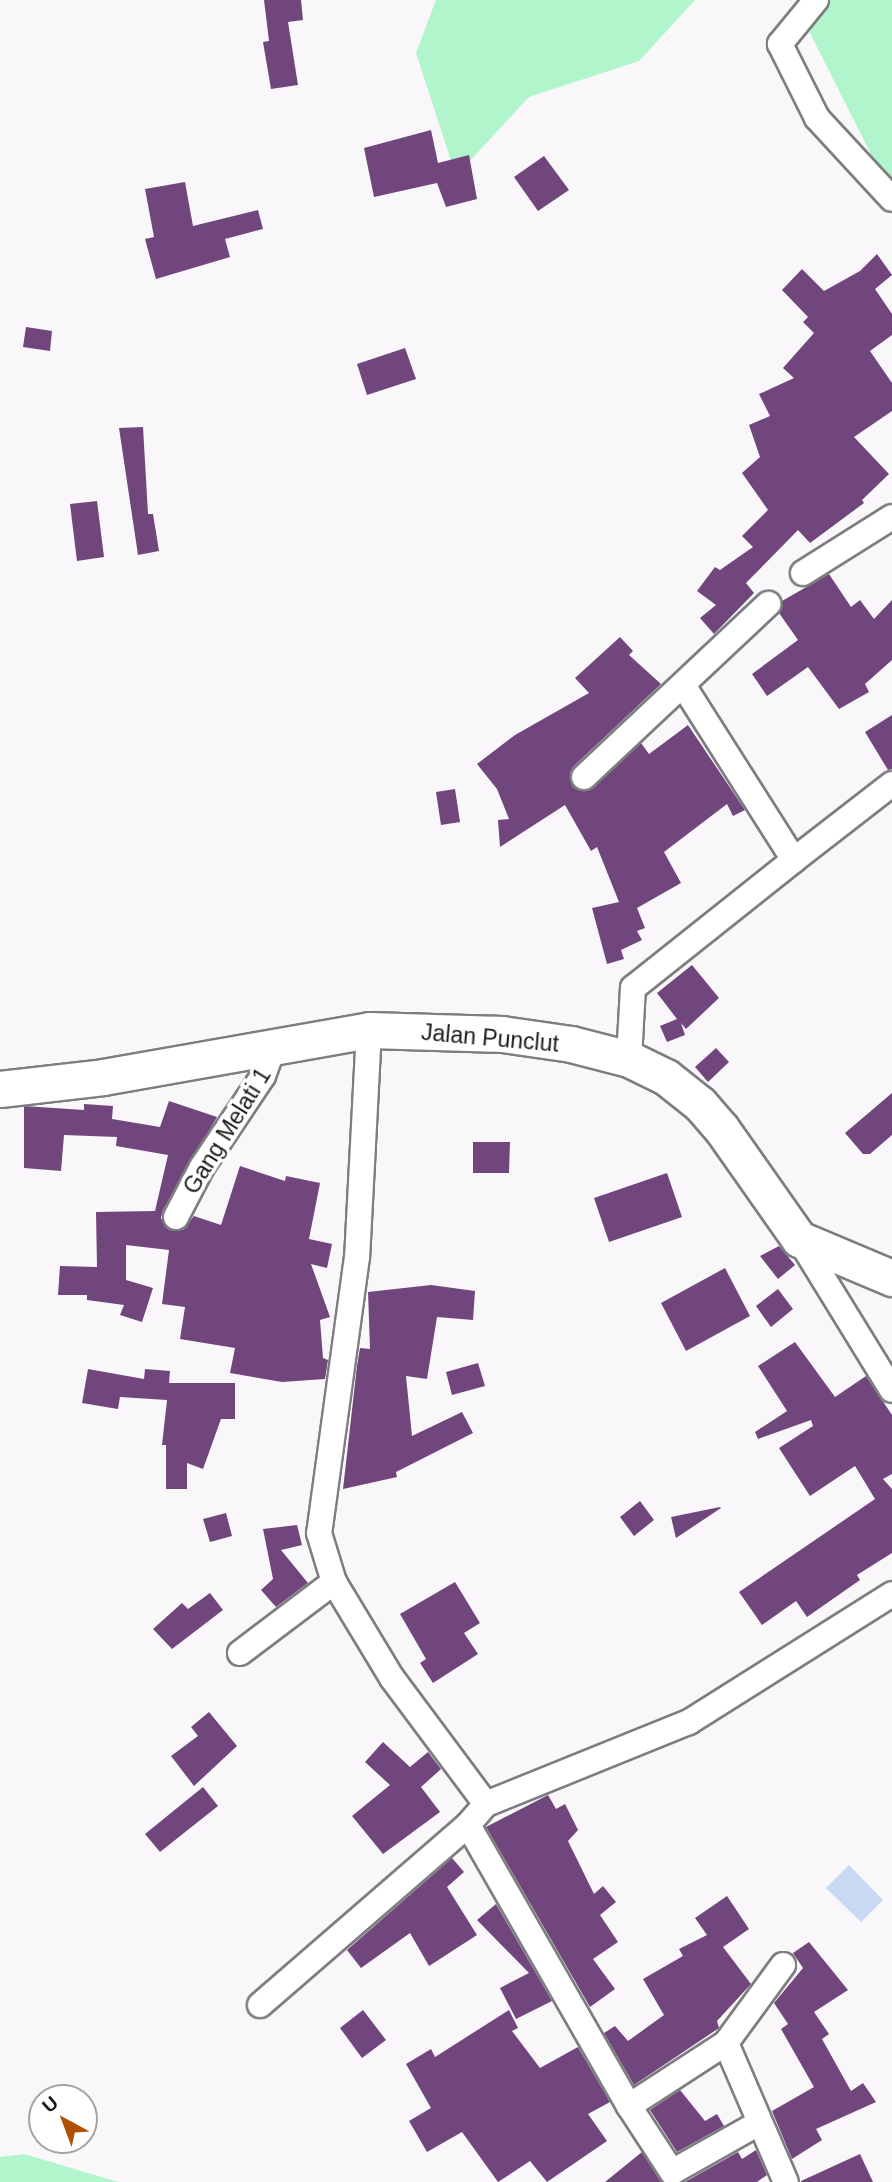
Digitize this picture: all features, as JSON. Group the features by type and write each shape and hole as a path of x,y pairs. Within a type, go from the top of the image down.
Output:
{"main road":[{"name":"Jalan Punclut","path":"0,1089 103,1077 369,1030 502,1034 629,1059 666,1077 700,1104 799,1239"},
{"path":"799,1239 886,1269"}],"street":[{"path":"816,0 780,44 817,118 892,200"},
{"path":"803,573 892,517"},
{"path":"584,777 684,688 768,604"},
{"path":"684,688 794,860"},
{"path":"629,1059 633,988 892,784"},
{"path":"369,1030 357,1257 320,1533 334,1582 392,1678 486,1804"},
{"name":"Gang Melati 1","path":"176,1217 202,1167 263,1076 274,1045"},
{"path":"799,1239 892,1390"},
{"path":"240,1653 334,1582"},
{"path":"260,2005 468,1825 486,1804 689,1722 892,1594"},
{"path":"468,1825 629,2106 673,2172 759,2123"},
{"path":"629,2106 726,2043 783,1965"},
{"path":"726,2043 786,2182"}],"green space":[{"path":"436,0 695,0 639,61 529,97 456,176 416,53"},
{"path":"800,0 892,0 892,196 805,23"},
{"path":"24,2154 118,2182 0,2182 0,2157"}],"water":[{"path":"849,1865 883,1900 861,1922 826,1888"}],"building":[{"path":"264,0 301,0 303,20 288,22 298,85 271,89 263,42 269,41"},
{"path":"431,130 438,163 469,155 477,199 446,207 437,183 374,197 364,148"},
{"path":"544,156 569,190 538,211 514,177"},
{"path":"185,182 193,226 258,210 263,229 225,239 230,257 156,279 145,239 154,237 145,189"},
{"path":"877,254 892,275 875,289 892,314 892,335 870,351 892,383 892,411 854,437 889,474 862,500 864,503 810,543 798,530 746,583 754,593 714,634 700,618 716,605 697,591 715,567 720,570 753,547 742,536 768,510 742,473 760,457 749,425 770,416 759,394 794,378 783,368 814,333 803,322 808,317 782,290 802,269 824,291 860,271"},
{"path":"26,327 52,331 50,351 23,347"},
{"path":"405,348 416,379 367,395 357,364"},
{"path":"143,427 148,514 153,514 159,551 138,555 119,428"},
{"path":"97,501 104,557 77,561 70,504"},
{"path":"829,574 851,607 860,600 874,619 892,600 892,660 865,684 869,692 839,709 808,667 767,696 752,674 798,640 779,613 782,601"},
{"path":"620,637 633,651 629,655 661,684 574,766 570,773 573,787 588,791 641,743 649,754 688,725 745,810 733,816 727,804 664,852 681,883 637,908 645,928 637,931 642,940 621,950 624,959 607,964 592,908 619,902 597,847 591,851 565,805 500,847 498,820 509,819 497,789 477,764 515,735 589,693 575,678"},
{"path":"892,715 892,769 888,770 865,732"},
{"path":"455,789 460,822 441,825 436,792"},
{"path":"692,965 719,998 686,1029 681,1023 685,1035 667,1042 660,1026 677,1019 657,993"},
{"path":"716,1048 729,1062 708,1082 695,1067"},
{"path":"892,1093 892,1135 870,1154 863,1154 845,1133"},
{"path":"169,1101 217,1117 163,1210 161,1218 169,1230 183,1230 194,1216 221,1225 240,1166 285,1181 286,1176 320,1183 309,1239 332,1244 327,1268 311,1264 330,1317 320,1320 323,1358 328,1360 325,1379 282,1382 230,1373 235,1348 180,1339 185,1307 162,1304 169,1250 126,1245 126,1280 153,1288 142,1322 120,1315 124,1305 87,1300 87,1295 58,1295 60,1266 97,1267 96,1212 155,1211 168,1155 116,1146 117,1137 64,1135 61,1171 24,1168 24,1106 84,1110 84,1104 113,1106 112,1119 160,1127"},
{"path":"473,1142 510,1142 509,1173 473,1173"},
{"path":"667,1173 682,1217 609,1242 594,1198"},
{"path":"779,1246 795,1265 778,1279 760,1256"},
{"path":"725,1268 750,1316 686,1351 661,1303"},
{"path":"431,1285 475,1291 473,1320 437,1317 427,1379 406,1376 412,1436 462,1412 473,1433 396,1472 397,1477 343,1489 360,1348 370,1349 368,1292"},
{"path":"778,1289 793,1309 771,1327 756,1306"},
{"path":"795,1342 835,1397 866,1376 892,1415 892,1474 883,1479 892,1489 892,1553 857,1575 860,1580 807,1617 796,1601 762,1625 739,1592 875,1499 855,1466 810,1496 779,1448 813,1426 811,1420 758,1439 755,1432 787,1411 758,1366"},
{"path":"478,1363 485,1386 452,1395 446,1372"},
{"path":"88,1369 144,1379 145,1369 170,1371 169,1383 235,1383 235,1419 221,1419 203,1469 187,1463 187,1489 166,1489 166,1445 162,1445 167,1400 120,1397 118,1409 82,1403"},
{"path":"640,1501 654,1520 634,1536 620,1517"},
{"path":"721,1508 676,1538 671,1517"},
{"path":"226,1513 232,1536 210,1542 203,1519"},
{"path":"297,1525 302,1545 281,1550 308,1583 276,1607 261,1590 273,1579 263,1529"},
{"path":"455,1582 480,1623 464,1633 478,1654 433,1683 420,1663 426,1659 400,1614"},
{"path":"210,1593 223,1610 172,1649 153,1629 182,1603 188,1609"},
{"path":"209,1712 237,1746 194,1786 171,1756 198,1736 191,1727"},
{"path":"383,1742 410,1767 428,1752 441,1769 421,1787 440,1812 383,1854 352,1816 390,1785 365,1762"},
{"path":"203,1787 218,1806 160,1852 145,1834"},
{"path":"548,1795 556,1809 565,1804 578,1830 568,1841 594,1894 603,1886 616,1902 600,1915 618,1942 593,1959 615,1989 590,2007 486,1827"},
{"path":"452,1858 464,1872 447,1887 477,1935 429,1966 410,1933 361,1968 347,1950"},
{"path":"727,1896 749,1929 723,1947 751,1984 717,2021 719,2028 634,2085 604,2033 615,2026 628,2041 664,2015 643,1979 683,1956 679,1949 707,1935 695,1918"},
{"path":"496,1904 552,2001 516,2019 500,1988 529,1973 477,1920"},
{"path":"809,1942 848,1990 814,2012 829,2034 822,2039 851,2091 863,2083 876,2102 816,2129 822,2140 792,2159 772,2111 814,2087 781,2029 788,2024 774,2003 803,1968 793,1953"},
{"path":"363,2010 386,2040 362,2058 340,2028"},
{"path":"509,2010 518,2028 512,2031 540,2068 578,2047 610,2102 588,2114 607,2141 547,2182 530,2161 498,2182 462,2132 427,2152 409,2121 431,2108 406,2064 431,2049 435,2057"},
{"path":"680,2090 705,2121 717,2114 724,2126 677,2152 650,2110"},
{"path":"756,2150 767,2175 757,2182 685,2182 738,2152 742,2159"},
{"path":"642,2152 661,2182 605,2182"},
{"path":"860,2154 873,2182 801,2182 801,2181"}]}
